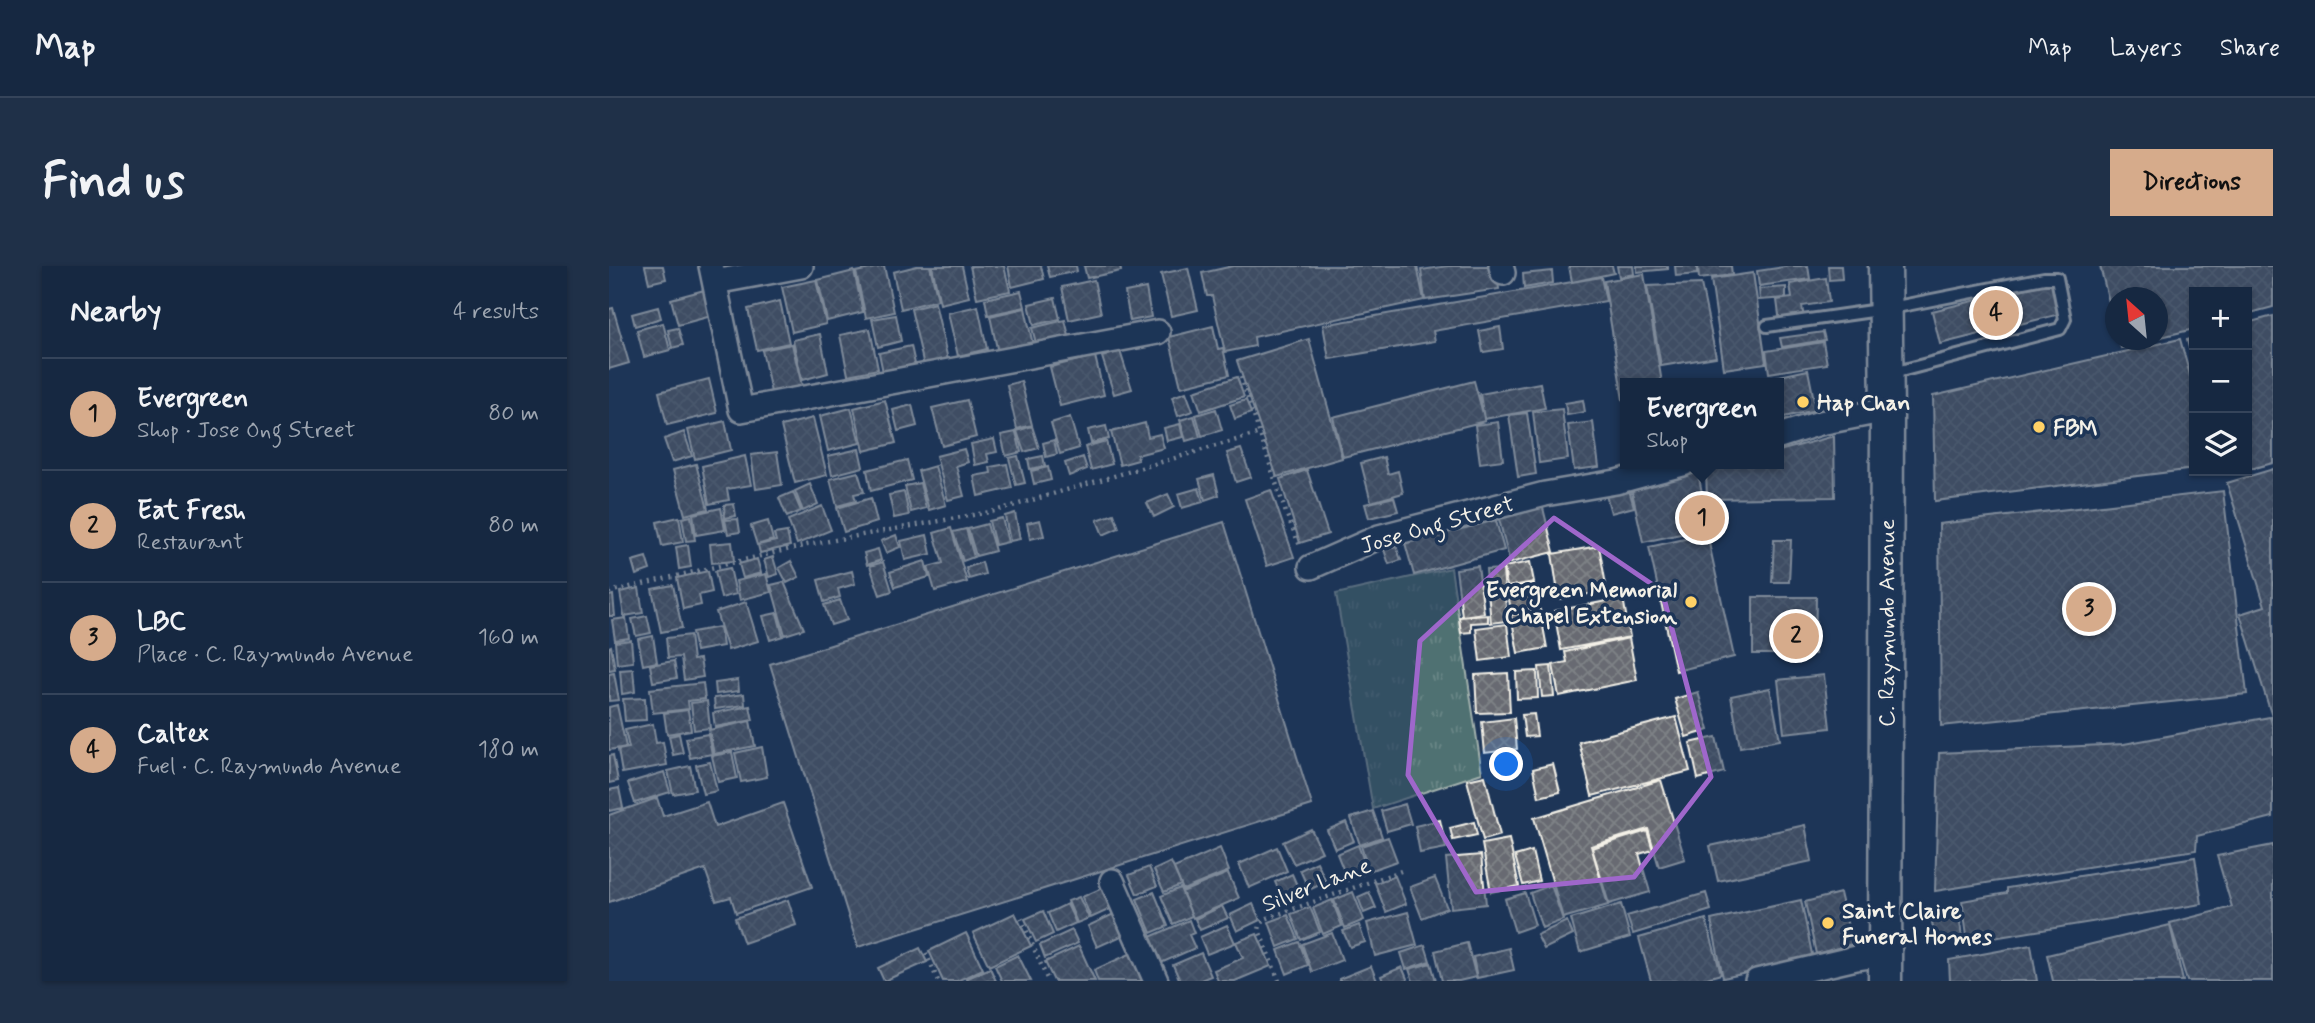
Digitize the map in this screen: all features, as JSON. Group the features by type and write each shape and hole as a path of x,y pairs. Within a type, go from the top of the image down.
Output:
{"main road":[{"name":"C. Raymundo Avenue","path":"1884,967 1887,410 1885,266"}],"street":[{"path":"801,266 713,274 741,410 1158,332"},
{"path":"1784,434 1820,423 1887,410"},
{"name":"Jose Ong Street","path":"1311,567 1379,537 1545,494 1616,482 1664,469"},
{"path":"1112,881 1156,981"},
{"path":"1757,981 1856,958 1884,967"}],"lane":[{"path":"1767,326 1885,309 2044,278 2057,278 2064,319 2060,329 1887,375"}],"path":[{"path":"1241,377 1286,513 1304,558 1311,567"},
{"path":"609,592 807,545 995,510 1260,433"},
{"name":"Silver Lane","path":"1279,981 1259,930 1265,919 1401,871"},
{"path":"1021,918 1048,981"},
{"path":"926,953 938,981"}],"highlighted area":[{"path":"1554,518 1662,591 1711,777 1634,877 1476,892 1408,775 1420,641"}],"green space":[{"path":"1451,568 1482,773 1373,809 1336,594"}],"building":[{"path":"645,266 663,266 666,279 649,283"},
{"path":"884,266 894,312 866,318 856,272"},
{"path":"930,266 938,300 901,309 893,272"},
{"path":"932,266 962,266 969,297 940,304"},
{"path":"970,266 1004,266 1010,291 977,298"},
{"path":"1008,266 1041,266 1044,279 1012,287"},
{"path":"1047,266 1076,266 1077,271 1050,277"},
{"path":"1084,266 1120,266 1121,271 1087,278"},
{"path":"1233,266 1417,266 1424,300 1254,337 1255,346 1225,352 1212,296 1207,296 1202,273"},
{"path":"1448,266 1496,266 1499,289 1425,300 1421,270"},
{"path":"1569,266 1612,266 1614,273 1572,282"},
{"path":"1617,266 1633,266 1634,274 1619,277"},
{"path":"1637,266 1668,266 1668,269 1637,272"},
{"path":"1675,266 1697,266 1697,274 1676,276"},
{"path":"1698,266 1731,266 1732,275 1699,279"},
{"path":"1808,266 1810,279 1759,286 1757,271"},
{"path":"1828,266 1841,266 1842,279 1829,280"},
{"path":"2100,266 2273,266 2273,307 2252,313 2252,287 2189,287 2189,330 2168,335 2168,287 2105,287"},
{"path":"1188,268 1198,310 1171,316 1161,274"},
{"path":"854,271 863,312 827,321 818,280"},
{"path":"1552,271 1553,283 1524,288 1523,274"},
{"path":"1753,273 1766,363 1724,369 1711,279"},
{"path":"1644,274 1661,378 1620,378 1620,381 1604,281"},
{"path":"1601,277 1606,301 1433,331 1435,341 1329,359 1323,325"},
{"path":"1826,278 1829,302 1802,306 1804,319 1780,323 1777,300 1792,298 1790,284"},
{"path":"816,280 826,324 792,332 782,287"},
{"path":"1094,280 1101,313 1069,320 1062,287"},
{"path":"2052,282 2060,314 1940,344 1932,311"},
{"path":"1701,284 1716,357 1661,366 1647,286"},
{"path":"1786,287 1786,298 1760,300 1759,289"},
{"path":"1146,288 1151,317 1130,321 1125,292"},
{"path":"708,289 715,315 678,325 671,299"},
{"path":"1021,291 1025,307 988,315 985,299"},
{"path":"1055,298 1060,319 1034,325 1029,304"},
{"path":"780,301 789,343 757,350 748,309"},
{"path":"935,303 948,360 924,366 911,309"},
{"path":"978,306 987,349 958,356 948,313"},
{"path":"658,307 661,318 635,326 632,314"},
{"path":"613,308 629,363 609,369 609,309"},
{"path":"1025,308 1033,345 998,353 990,316"},
{"path":"896,315 901,341 878,347 872,319"},
{"path":"2273,316 2273,463 2252,469 2252,350 2252,322"},
{"path":"1065,320 1069,336 1036,343 1032,328"},
{"path":"663,323 670,350 644,357 637,330"},
{"path":"1213,326 1218,349 1223,348 1229,375 1181,387 1169,337"},
{"path":"1500,327 1503,349 1483,352 1479,331"},
{"path":"678,328 683,345 672,348 668,330"},
{"path":"870,329 878,369 848,375 840,335"},
{"path":"1823,332 1825,340 1782,347 1780,338"},
{"path":"820,334 828,373 802,380 793,340"},
{"path":"1309,339 1342,458 1277,477 1237,361"},
{"path":"2180,339 2189,372 2189,470 1935,501 1933,396 2132,350 2168,350 2168,342"},
{"path":"1823,342 1827,364 1769,373 1766,351"},
{"path":"792,344 803,390 772,397 762,350"},
{"path":"911,346 915,364 883,372 879,353"},
{"path":"1120,351 1132,389 1114,394 1102,357"},
{"path":"1095,356 1104,395 1060,406 1050,367"},
{"path":"1808,370 1816,410 1784,417 1784,378 1770,378"},
{"path":"1237,377 1244,397 1201,411 1194,391"},
{"path":"709,379 717,413 667,425 659,392"},
{"path":"1021,381 1032,425 1017,429 1007,385"},
{"path":"1474,381 1485,421 1343,457 1333,417"},
{"path":"1540,383 1545,408 1484,419 1480,394"},
{"path":"1186,392 1193,411 1178,416 1172,397"},
{"path":"885,400 896,443 864,451 854,408"},
{"path":"967,400 976,437 942,446 932,408"},
{"path":"1246,400 1251,413 1235,419 1230,405"},
{"path":"1583,400 1585,412 1567,415 1565,403"},
{"path":"912,405 917,426 898,431 893,410"},
{"path":"851,408 860,443 828,451 820,416"},
{"path":"1216,409 1222,430 1202,436 1196,415"},
{"path":"1562,409 1568,459 1539,463 1533,412"},
{"path":"1527,413 1536,474 1518,477 1509,415"},
{"path":"1194,416 1200,437 1186,441 1180,420"},
{"path":"1070,417 1079,448 1060,454 1051,423"},
{"path":"813,418 827,475 795,483 781,426"},
{"path":"725,421 731,450 695,459 688,430"},
{"path":"1498,422 1503,460 1480,463 1475,425"},
{"path":"1593,422 1599,467 1574,470 1568,425"},
{"path":"1145,423 1148,437 1160,434 1164,448 1137,455 1138,460 1120,465 1111,432"},
{"path":"1180,424 1183,437 1167,441 1164,428"},
{"path":"1032,426 1039,448 1024,452 1017,431"},
{"path":"1106,426 1109,439 1091,443 1088,430"},
{"path":"684,432 692,456 672,462 664,439"},
{"path":"1016,432 1021,452 1006,456 1001,435"},
{"path":"1834,436 1835,497 1707,499 1706,471 1784,469 1784,450"},
{"path":"994,439 997,452 987,454 989,462 975,465 971,444"},
{"path":"1054,440 1057,454 1046,457 1043,443"},
{"path":"1106,441 1112,464 1091,470 1085,447"},
{"path":"859,449 863,467 832,475 828,456"},
{"path":"964,449 968,462 956,466 964,496 948,500 936,456"},
{"path":"1241,449 1251,477 1236,482 1227,453"},
{"path":"777,452 782,485 756,489 751,455"},
{"path":"745,456 751,485 727,489 729,500 709,504 702,466"},
{"path":"1018,456 1025,483 1016,485 1009,458"},
{"path":"1043,456 1045,466 1030,469 1028,459"},
{"path":"1083,457 1087,469 1069,476 1065,463"},
{"path":"1384,457 1388,474 1398,471 1403,493 1371,502 1361,463"},
{"path":"907,460 912,480 871,491 867,470"},
{"path":"696,464 708,509 685,515 673,470"},
{"path":"1007,464 1012,488 978,496 974,476 991,473 990,467"},
{"path":"935,466 946,505 929,510 918,471"},
{"path":"1048,467 1051,480 1034,484 1031,471"},
{"path":"2273,469 2273,720 2240,614 2265,606 2227,483"},
{"path":"1307,470 1328,534 1300,543 1280,479"},
{"path":"858,472 864,492 854,494 856,501 837,506 830,479"},
{"path":"1698,473 1709,528 1643,542 1631,487"},
{"path":"1214,475 1219,495 1205,500 1199,479"},
{"path":"920,483 926,508 911,512 905,486"},
{"path":"810,484 818,504 803,511 795,491"},
{"path":"1199,488 1203,502 1182,508 1178,494"},
{"path":"1271,490 1294,557 1267,566 1245,499"},
{"path":"1629,490 1634,507 1611,513 1606,495"},
{"path":"2223,491 2247,694 1941,726 1939,524"},
{"path":"793,492 801,511 787,517 779,498"},
{"path":"904,492 909,515 894,518 889,495"},
{"path":"1168,494 1174,507 1154,517 1147,503"},
{"path":"1394,497 1398,511 1369,518 1365,504"},
{"path":"871,498 877,522 844,532 837,508"},
{"path":"1541,500 1554,552 1510,563 1497,511"},
{"path":"734,504 736,516 725,518 724,505"},
{"path":"822,506 831,530 797,544 788,520"},
{"path":"721,508 725,530 696,535 693,514"},
{"path":"1493,510 1504,550 1414,575 1403,536"},
{"path":"1015,513 1020,539 1010,541 1005,516"},
{"path":"1114,514 1119,528 1103,535 1097,520"},
{"path":"691,516 695,540 686,541 682,518"},
{"path":"679,517 683,542 662,546 657,522"},
{"path":"1002,518 1008,542 995,545 989,521"},
{"path":"738,519 740,532 728,534 725,520"},
{"path":"1040,520 1044,536 1030,539 1027,523"},
{"path":"768,521 773,540 757,545 751,526"},
{"path":"1224,522 1312,805 858,947 770,664"},
{"path":"987,524 995,551 976,556 968,529"},
{"path":"951,528 967,582 935,591 928,567 943,563 934,533"},
{"path":"966,529 974,557 963,561 953,532"},
{"path":"787,532 790,546 760,553 758,545 776,541 774,534"},
{"name":"Evergreen Memorial Chapel Extension","path":"1707,534 1734,657 1676,671 1649,547"},
{"path":"896,535 900,547 886,553 881,541"},
{"path":"927,535 931,554 905,560 901,541"},
{"path":"1394,540 1401,560 1389,564 1382,544"},
{"path":"1774,540 1791,540 1789,582 1772,582"},
{"path":"732,542 734,561 712,563 710,544"},
{"path":"688,545 691,567 679,569 676,547"},
{"path":"1599,546 1607,591 1559,599 1552,554"},
{"path":"878,549 881,560 867,565 864,553"},
{"path":"646,557 650,570 636,575 632,561"},
{"path":"773,557 778,574 769,577 764,560"},
{"path":"757,559 761,573 743,578 739,564"},
{"path":"791,561 799,577 787,583 779,568"},
{"path":"925,561 929,577 895,587 890,572"},
{"path":"883,562 892,591 880,595 870,566"},
{"path":"982,562 985,574 969,579 966,568"},
{"path":"1530,562 1534,582 1507,587 1504,567"},
{"path":"1478,566 1484,613 1462,616 1456,569"},
{"path":"730,568 736,594 721,598 715,571"},
{"path":"1503,569 1507,621 1491,623 1486,570"},
{"path":"708,571 712,592 699,595 701,605 683,609 677,578"},
{"path":"852,571 855,584 838,589 840,597 824,602 818,580"},
{"path":"766,574 771,592 740,600 736,581"},
{"path":"784,582 804,629 785,635 771,585"},
{"path":"1534,584 1537,607 1511,611 1507,588"},
{"path":"673,585 682,628 661,632 652,589"},
{"path":"639,588 643,613 624,616 620,592"},
{"path":"613,595 615,616 609,616 609,596"},
{"path":"1753,597 1816,597 1815,654 1753,654"},
{"path":"1623,598 1630,637 1561,650 1554,611"},
{"path":"840,600 847,620 831,625 824,605"},
{"path":"746,602 758,641 728,650 716,612"},
{"path":"1540,610 1547,648 1518,653 1511,615"},
{"path":"777,613 783,636 770,640 763,616"},
{"path":"1488,615 1488,622 1471,623 1471,632 1461,633 1459,617"},
{"path":"647,616 651,633 636,636 632,619"},
{"path":"626,618 629,638 615,640 612,620"},
{"path":"1507,624 1511,657 1480,661 1476,628"},
{"path":"720,627 723,646 696,651 692,632"},
{"path":"690,635 693,660 700,659 703,677 684,680 681,657 668,658 666,638"},
{"path":"653,636 657,662 643,665 638,639"},
{"path":"1629,638 1637,680 1559,696 1553,665 1567,662 1565,652"},
{"path":"631,640 633,662 617,664 615,642"},
{"path":"611,646 615,669 609,670 609,647"},
{"path":"674,661 677,678 653,682 650,665"},
{"path":"1551,666 1554,696 1542,697 1539,667"},
{"path":"633,669 635,692 622,694 620,670"},
{"path":"1537,671 1538,698 1517,699 1516,672"},
{"path":"614,673 619,700 609,701 609,674"},
{"path":"1508,673 1510,712 1477,713 1475,675"},
{"path":"1824,675 1830,728 1784,733 1778,680"},
{"path":"738,680 739,691 716,694 715,683"},
{"path":"703,683 705,699 688,701 689,709 653,713 650,689"},
{"path":"1770,688 1780,740 1740,747 1731,696"},
{"path":"1698,692 1709,730 1686,737 1675,699"},
{"path":"744,694 745,705 715,709 714,698"},
{"path":"645,698 646,720 625,721 623,699"},
{"path":"707,701 710,728 694,730 691,703"},
{"path":"617,705 626,747 609,750 609,707"},
{"path":"750,706 753,720 715,727 713,713"},
{"path":"688,710 691,730 667,734 664,713"},
{"path":"1534,714 1537,736 1525,737 1522,715"},
{"path":"1676,717 1690,771 1592,796 1579,742"},
{"path":"2270,717 2273,728 2273,817 2197,836 2196,850 1935,891 1939,753 2124,744"},
{"path":"1514,718 1517,749 1485,753 1482,722"},
{"path":"750,721 755,746 714,754 709,730"},
{"path":"653,724 656,743 663,742 667,765 622,773 618,750 629,748 625,730"},
{"path":"679,734 683,753 673,755 669,736"},
{"path":"708,734 712,754 690,758 686,738"},
{"path":"1716,737 1724,772 1698,779 1690,743"},
{"path":"762,747 767,777 741,782 735,753"},
{"path":"732,752 737,778 718,782 712,756"},
{"path":"613,755 618,781 609,783 609,756"},
{"path":"710,762 717,791 703,794 696,765"},
{"path":"1553,764 1560,792 1539,797 1533,769"},
{"path":"690,766 695,790 673,794 668,771"},
{"path":"664,772 670,792 635,803 628,783"},
{"path":"1485,776 1500,835 1483,840 1467,780"},
{"path":"1661,780 1685,859 1659,867 1648,829 1591,846 1608,905 1563,918 1534,818"},
{"path":"619,788 623,808 609,811 609,790"},
{"path":"657,798 663,816 707,802 715,827 783,803 812,887 736,913 731,897 716,901 705,869 609,902 609,815"},
{"path":"1405,804 1411,824 1387,831 1381,811"},
{"path":"1373,811 1382,837 1360,845 1351,818"},
{"path":"1440,820 1446,848 1420,853 1415,826"},
{"path":"1346,822 1354,841 1335,849 1327,830"},
{"path":"1474,822 1477,835 1453,840 1450,828"},
{"path":"1805,825 1812,861 1718,881 1710,846"},
{"path":"1311,829 1322,852 1294,864 1283,842"},
{"path":"1647,831 1653,850 1639,854 1650,892 1609,904 1592,848"},
{"path":"1388,837 1397,861 1369,871 1361,846"},
{"path":"1509,839 1519,886 1491,892 1482,844"},
{"path":"1358,845 1368,872 1348,881 1337,854"},
{"path":"2273,845 2273,981 2187,981 2170,923 2232,907 2217,856"},
{"path":"1277,847 1287,871 1249,888 1239,864"},
{"path":"1220,848 1229,871 1183,890 1174,868"},
{"path":"1532,851 1539,881 1523,885 1515,856"},
{"path":"1481,855 1486,904 1451,908 1446,858"},
{"path":"2195,857 2202,904 1968,942 1962,901 2007,893 2007,888"},
{"path":"1171,862 1181,885 1164,892 1154,870"},
{"path":"1317,862 1326,882 1309,890 1300,870"},
{"path":"1149,867 1157,886 1137,894 1129,875"},
{"path":"1228,873 1239,898 1193,918 1182,892"},
{"path":"1292,874 1302,897 1285,904 1275,882"},
{"path":"1395,876 1406,904 1386,912 1375,883"},
{"path":"1435,878 1447,908 1422,918 1410,887"},
{"path":"1109,885 1119,905 1091,918 1082,897"},
{"path":"1551,885 1563,920 1542,928 1530,893"},
{"path":"1180,888 1192,916 1173,924 1161,896"},
{"path":"1154,892 1168,926 1151,933 1137,899"},
{"path":"1353,892 1364,920 1345,928 1334,900"},
{"path":"1369,892 1376,908 1364,913 1358,897"},
{"path":"1525,893 1535,925 1515,932 1505,899"},
{"path":"1706,893 1711,910 1633,934 1627,916"},
{"name":"Saint Claire Funeral Homes","path":"1840,893 1852,944 1816,954 1805,902"},
{"path":"1079,897 1089,918 1077,923 1068,901"},
{"path":"788,900 796,925 744,943 735,918"},
{"path":"1332,900 1342,926 1323,934 1313,908"},
{"path":"1801,900 1813,959 1723,978 1711,920"},
{"path":"1067,904 1076,923 1056,932 1048,913"},
{"path":"1253,904 1260,920 1237,931 1230,915"},
{"path":"1621,904 1630,937 1580,952 1571,919"},
{"path":"1222,906 1228,918 1200,930 1195,919"},
{"path":"1310,907 1320,932 1301,940 1291,914"},
{"path":"1043,911 1053,934 1036,942 1025,919"},
{"path":"1118,912 1128,933 1097,947 1088,926"},
{"path":"1408,912 1417,945 1375,956 1367,923"},
{"path":"1015,913 1031,946 989,966 973,933"},
{"path":"1959,913 1962,938 1935,941 1931,916"},
{"path":"1288,915 1298,939 1278,947 1269,922"},
{"path":"1706,919 1721,974 1696,981 1651,981 1639,938"},
{"path":"1189,920 1194,933 1189,935 1195,948 1161,963 1150,937"},
{"path":"1567,921 1573,935 1544,949 1537,935"},
{"path":"1227,925 1235,943 1207,954 1200,937"},
{"path":"1359,925 1365,942 1350,947 1343,931"},
{"path":"2170,925 2183,981 2053,981 2047,955"},
{"path":"1072,930 1078,943 1045,958 1040,945"},
{"path":"966,933 983,969 957,981 943,981 929,951"},
{"path":"1332,933 1342,960 1312,972 1302,944"},
{"path":"1257,934 1271,966 1235,981 1218,981 1214,970 1243,958 1236,942"},
{"path":"1299,942 1308,965 1287,974 1278,950"},
{"path":"1467,943 1476,977 1442,981 1435,951"},
{"path":"1425,945 1430,961 1406,969 1401,953"},
{"path":"2031,945 2037,981 1950,981 1949,960"},
{"path":"1079,946 1095,981 1054,981 1045,962"},
{"path":"920,948 927,962 884,981 878,968"},
{"path":"1509,948 1514,970 1477,978 1473,957"},
{"path":"1134,952 1147,981 1098,981 1094,970"},
{"path":"1201,953 1211,976 1198,981 1180,981 1173,965"},
{"path":"1018,955 1031,981 1002,981 995,966"},
{"path":"1431,963 1436,981 1413,981 1409,969"},
{"path":"1371,966 1377,981 1339,981 1339,979"},
{"path":"1402,967 1408,981 1383,981 1381,976"},
{"path":"990,968 996,981 967,981 966,979"}],"place":[{"name":"Caltex","path":"1996,313"},
{"name":"Hap Chan","path":"1803,402"},
{"name":"FBM","path":"2039,427"},
{"name":"Evergreen","path":"1702,518"},
{"name":"Evergreen Memorial Chapel Extension","path":"1691,602"},
{"name":"LBC","path":"2089,609"},
{"name":"Eat Fresh","path":"1796,636"},
{"name":"Saint Claire Funeral Homes","path":"1828,923"}]}
